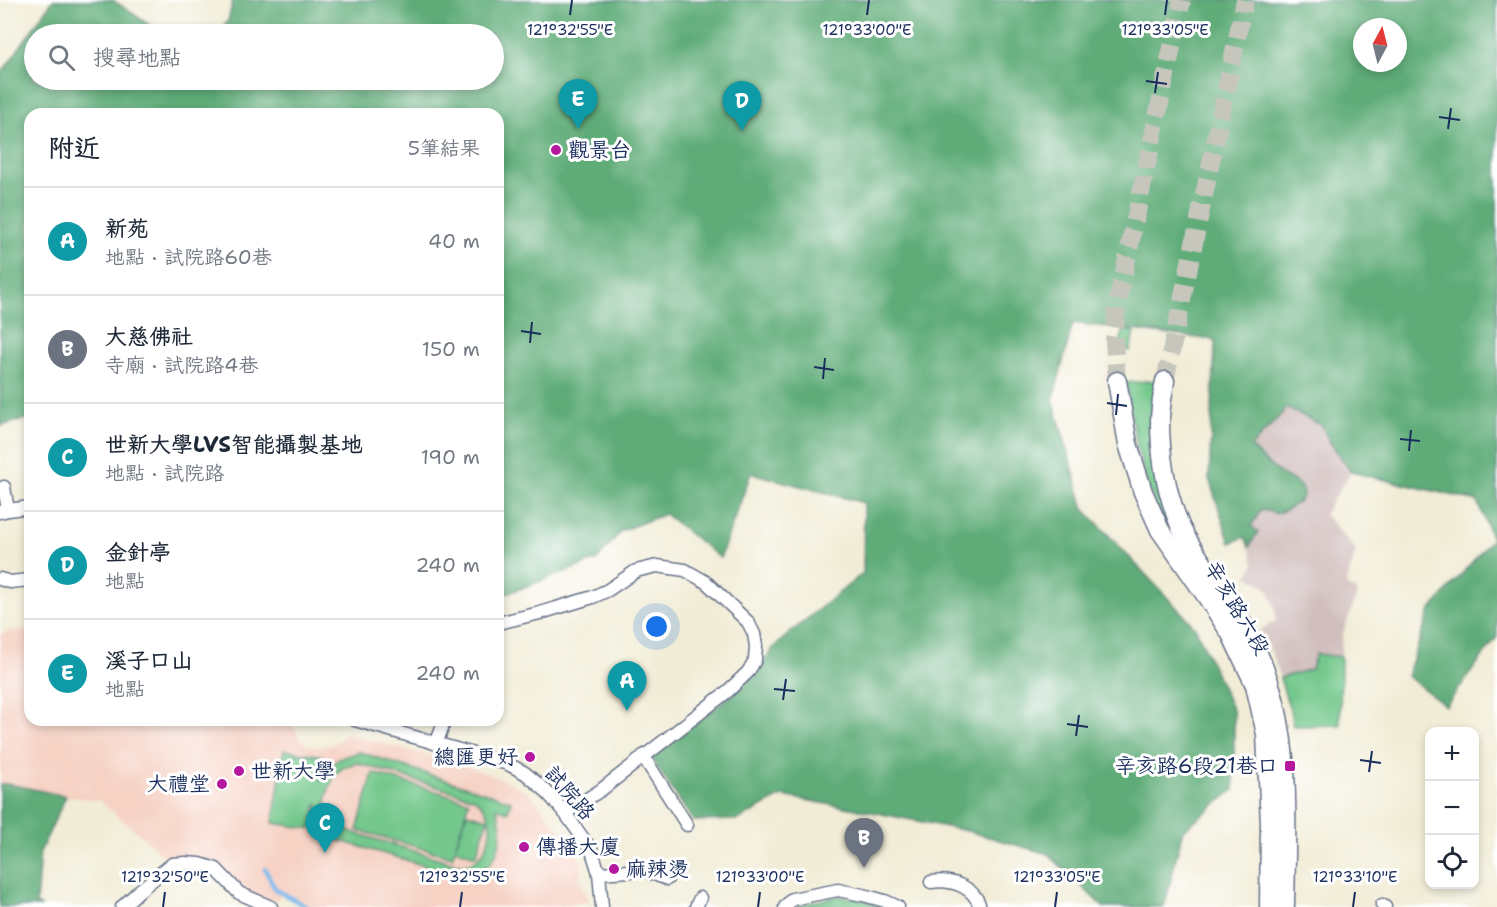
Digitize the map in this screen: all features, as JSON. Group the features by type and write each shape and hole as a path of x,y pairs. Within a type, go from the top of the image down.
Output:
{"main road":[{"name":"辛亥路六段","path":"1117,381 1128,444 1143,492 1160,530 1231,634 1255,685 1266,734 1270,825 1269,907"},
{"name":"辛亥路六段","path":"1165,381 1160,419 1162,457 1171,498 1182,528 1236,613 1256,650 1265,669 1279,722 1284,752 1285,907"}],"street":[{"path":"4,487 4,511 24,508"},
{"path":"504,622 593,597 636,571 657,566 685,570 706,582 748,622 754,634 755,660 748,672 601,790 565,813"},
{"path":"0,579 10,582 24,581"},
{"name":"試院路","path":"375,726 508,764 525,772 565,813 592,851 599,873 602,907"},
{"path":"436,744 442,726"},
{"path":"643,756 687,825"},
{"path":"122,907 172,864 185,863 200,864 216,869 239,893 272,907"},
{"path":"599,873 643,870 667,879"},
{"path":"931,882 939,881 964,886 975,895 980,907"},
{"path":"785,907 792,899 838,890 885,901 898,907"}],"shaded area":[{"path":"1287,408 1321,425 1329,441 1351,472 1324,514 1356,550 1346,585 1358,592 1342,636 1341,657 1316,654 1311,669 1280,678 1272,654 1260,630 1276,621 1275,608 1269,591 1248,575 1254,564 1249,547 1257,532 1251,526 1262,509 1276,514 1292,507 1301,499 1303,493 1300,486 1278,472 1250,447"},
{"name":"世新大學","path":"12,630 24,631 24,726 293,726 301,740 309,746 332,745 344,733 454,762 504,780 528,792 537,801 580,858 582,867 579,878 589,900 558,907 312,907 283,891 277,900 265,900 239,886 212,861 163,856 100,801 0,784 0,635"}],"green space":[{"path":"53,0 113,0 148,24 36,24"},
{"path":"233,0 1497,0 1497,637 1446,706 1407,676 1430,611 1492,539 1477,501 1351,472 1329,441 1321,425 1287,408 1251,447 1272,467 1298,484 1303,491 1303,496 1296,504 1276,514 1262,509 1251,526 1258,532 1249,547 1245,537 1230,543 1209,479 1215,340 1073,323 1053,400 1084,509 1195,627 1234,713 1234,790 1183,830 1164,907 1103,907 1048,854 967,831 867,811 782,796 738,820 693,821 651,758 748,682 774,647 863,573 864,503 751,473 720,558 665,514 621,531 597,560 504,595 504,108 24,108 24,420 0,426 0,75 24,41 24,90 504,90 504,24 225,24 228,21"},
{"path":"1123,330 1134,332 1130,351 1119,348"},
{"path":"1158,380 1153,436 1154,463 1165,507 1187,556 1170,534 1152,499 1140,461 1129,402 1126,383"},
{"path":"1316,654 1341,657 1340,725 1293,726 1280,678 1311,669"},
{"path":"284,750 323,756 320,781 328,768 336,761 360,752 511,801 508,812 496,808 501,838 494,857 480,870 465,875 456,875 334,839 321,823 317,802 312,829 273,823","holes":["357,763 474,798 487,813 490,830 484,851 474,861 465,864 457,864 339,828 329,818 326,807 326,800 335,775 343,768"]},
{"path":"373,773 469,801 456,845 467,813 488,819 476,856 455,849 452,857 357,830"},
{"path":"0,784 66,796 40,852 36,904 42,907 0,907"},
{"path":"839,896 864,900 883,907 791,907"}],"waterway":[{"path":"265,869 275,889 307,907"}],"tunnel":[{"path":"1117,381 1114,341 1117,305 1182,0"},
{"path":"1165,381 1245,0"}],"place":[{"name":"溪子口山","path":"578,129"},
{"name":"金針亭","path":"742,131"},
{"name":"觀景台","path":"556,150"},
{"name":"新苑","path":"627,711"},
{"name":"總匯更好","path":"530,757"},
{"name":"辛亥路6段21巷口","path":"1290,766"},
{"name":"世新大學","path":"239,771"},
{"name":"大禮堂","path":"222,784"},
{"name":"傳播大廈","path":"524,847"},
{"name":"世新大學LVS智能攝製基地","path":"325,853"},
{"name":"大慈佛社","path":"864,868"},
{"name":"麻辣燙","path":"614,869"}]}
